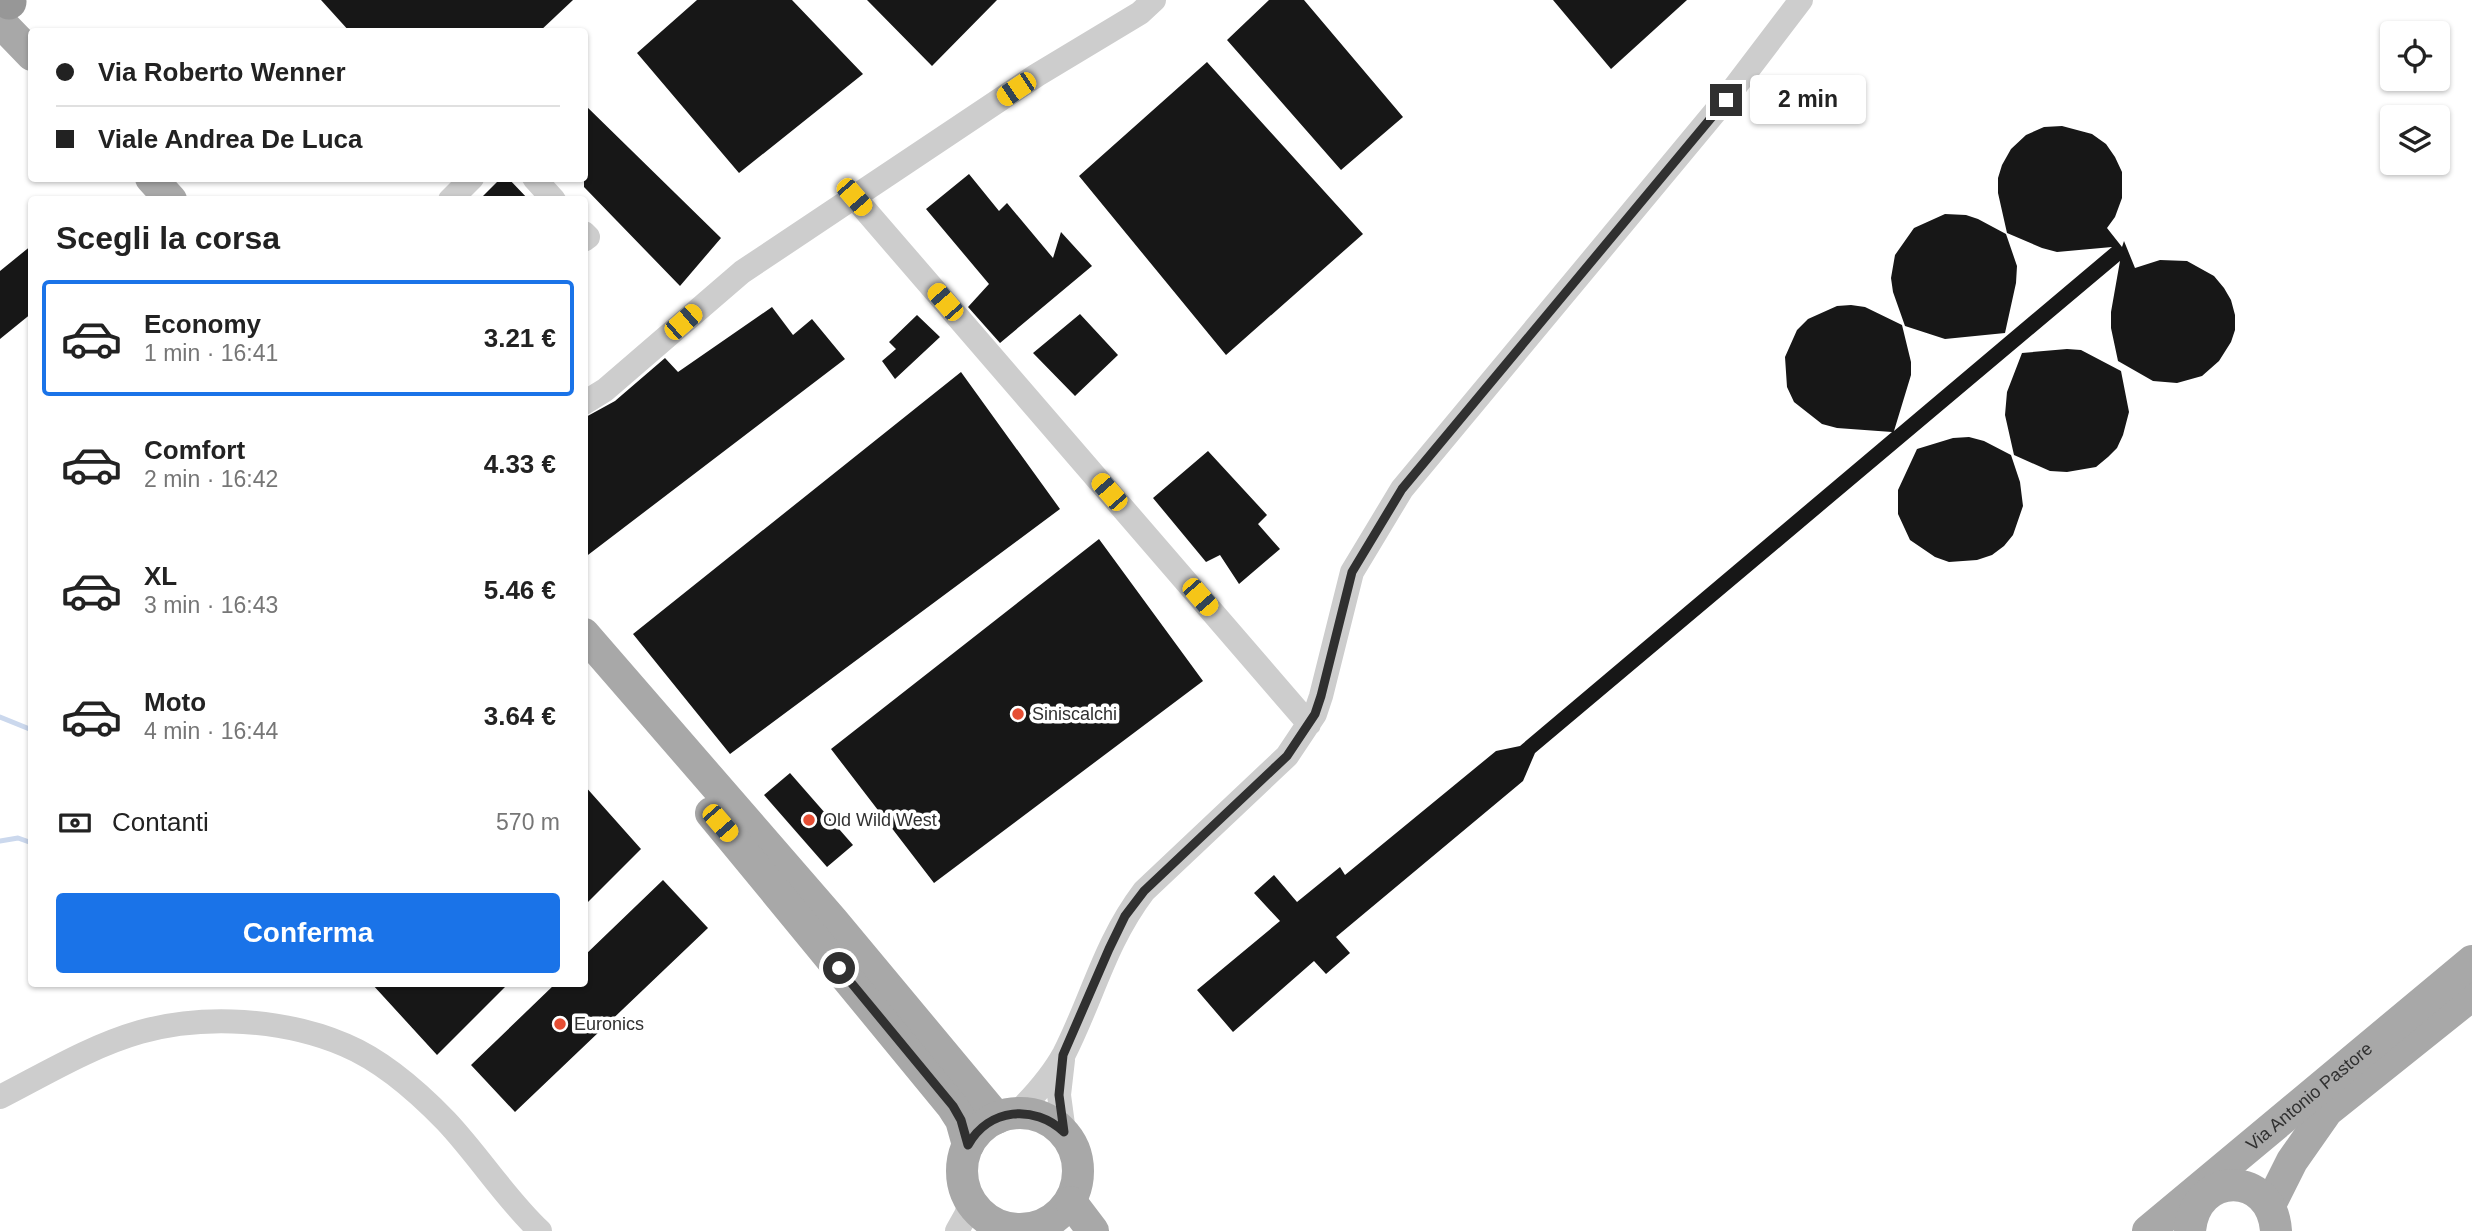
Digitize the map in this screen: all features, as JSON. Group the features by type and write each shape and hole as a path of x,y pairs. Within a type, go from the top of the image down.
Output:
{"main road":[{"path":"6,6 32,28"},
{"path":"6,6 28,47"},
{"path":"155,182 167,196"},
{"path":"180,182 192,196"},
{"path":"588,639 833,921 1007,1115"},
{"path":"588,671 737,843 953,1106 961,1120 968,1145"},
{"name":"Via Antonio Pastore","path":"2148,1231 2193,1209 2472,961"},
{"name":"Via Antonio Pastore","path":"2273,1218 2292,1161 2327,1111 2470,998"},
{"path":"1063,1217 1078,1182 1078,1160 1064,1132 1048,1119 1007,1115 980,1129 968,1145 962,1168 965,1191 981,1215 997,1229 1034,1228 1063,1217 1093,1231"},
{"path":"2193,1209 2214,1189 2235,1184 2249,1187 2261,1195 2273,1218"}],"street":[{"path":"588,400 604,390 742,272 1037,75 1140,13 1154,0"},
{"path":"1007,1115 1043,1085 1063,1055 1125,916 1144,891 1287,756 1309,723 1321,696 1352,572 1402,489 1726,100 1801,0"},
{"path":"454,196 468,182"},
{"path":"538,182 550,196"},
{"path":"854,197 1309,723"},
{"path":"0,1097 107,1044 167,1026 217,1022 294,1029 345,1045 370,1057 395,1075 446,1121 540,1231"},
{"path":"1063,1055 1059,1095 1064,1132"},
{"path":"957,1231 970,1202"}],"building":[{"path":"321,0 573,0 543,28 346,28"},
{"path":"697,0 792,0 863,74 739,173 637,53"},
{"path":"867,0 997,0 932,66"},
{"path":"1269,0 1304,0 1403,117 1341,170 1227,40"},
{"path":"1553,0 1687,0 1611,69"},
{"path":"1207,62 1363,234 1226,355 1079,176"},
{"path":"588,108 721,238 680,286 584,187 584,182 588,182"},
{"path":"2062,126 2092,134 2106,144 2115,157 2122,172 2122,198 2115,217 2107,228 2122,247 2124,241 2135,268 2160,260 2187,261 2214,276 2224,288 2235,315 2235,330 2219,361 2202,376 2177,383 2153,381 2118,361 2111,328 2111,312 2120,261 1535,753 1523,781 1336,937 1350,953 1326,974 1314,961 1233,1032 1197,990 1280,921 1254,893 1274,875 1297,902 1340,867 1345,875 1496,751 1520,746 1892,432 1837,428 1822,424 1794,402 1787,387 1785,357 1797,330 1808,319 1837,306 1851,305 1865,307 1902,325 1911,362 1911,375 1894,431 2112,247 2057,252 2007,233 1998,193 1998,178 2002,165 2011,149 2026,135 2044,127"},
{"path":"969,174 999,211 1007,203 1053,258 1061,232 1092,266 1000,343 968,307 989,284 926,209"},
{"path":"497,182 512,182 525,196 483,196"},
{"path":"1945,214 1966,215 2006,234 2017,266 2005,333 1945,339 1905,326 1891,278 1895,255 1914,228"},
{"path":"28,248 28,316 0,339 0,271"},
{"path":"772,307 793,335 812,319 845,359 588,555 588,416 615,401 665,358 678,372"},
{"path":"1080,314 1118,355 1075,396 1033,353"},
{"path":"917,315 940,337 895,379 882,361 896,349 889,342"},
{"path":"2081,350 2121,371 2129,412 2117,448 2096,467 2067,472 2050,471 2014,455 2005,415 2007,392 2022,353"},
{"path":"961,372 1060,509 730,754 633,634"},
{"path":"1969,437 1984,441 2011,455 2020,482 2023,506 2013,535 2004,546 1992,555 1977,560 1949,562 1935,557 1910,540 1898,514 1898,490 1917,449 1953,438"},
{"path":"1208,451 1267,515 1258,524 1280,549 1239,584 1220,555 1206,562 1153,498"},
{"name":"Siniscalchi","path":"1099,539 1203,681 934,883 831,749"},
{"name":"Old Wild West","path":"790,773 853,845 827,867 764,795"},
{"path":"588,789 641,849 588,902"},
{"name":"Euronics","path":"663,880 708,928 515,1112 471,1065 552,987 588,987 588,952"},
{"path":"375,987 505,987 437,1055"}],"waterway":[{"path":"0,717 28,728"},
{"path":"0,841 18,838 28,842"}],"place":[{"name":"Siniscalchi","path":"1018,714"},
{"name":"Old Wild West","path":"809,820"},
{"name":"Euronics","path":"560,1024"}],"route":[{"path":"839,968 953,1106 961,1120 968,1145 985,1125 1007,1114 1038,1115 1048,1119 1064,1132 1059,1095 1063,1055 1125,916 1144,891 1287,756 1315,714 1352,572 1402,489 1726,100"}]}
